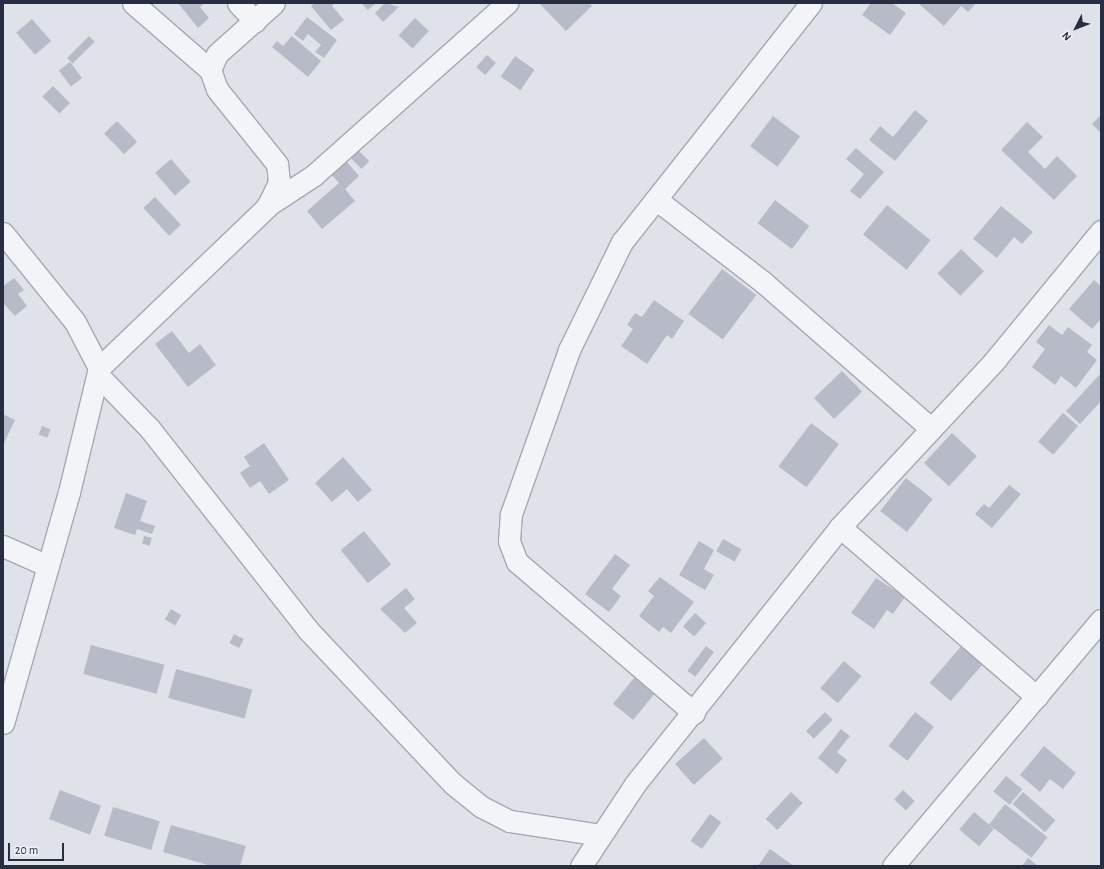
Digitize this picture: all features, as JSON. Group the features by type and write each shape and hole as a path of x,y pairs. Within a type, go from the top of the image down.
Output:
{"street":[{"path":"133,3 210,70 217,89 277,164 279,182 267,206"},
{"path":"238,3 255,22"},
{"path":"210,70 217,54 255,22 274,3"},
{"path":"3,723 48,566 98,371 267,206 314,175 507,3"},
{"path":"694,713 540,584 517,562 509,541 511,514 569,350 622,242 657,200 811,3"},
{"path":"657,200 763,282 929,427"},
{"path":"581,866 635,784 694,713 840,527 929,427 995,360 1101,231"},
{"path":"3,233 75,322 98,371 154,435 308,630 452,783 482,807 510,821 600,835"},
{"path":"840,527 1037,697"},
{"path":"3,546 48,566"},
{"path":"893,866 1101,620"}],"building":[{"path":"178,3 204,3 200,7 209,18 198,28"},
{"path":"315,3 335,3 332,6 344,20 331,30 311,6"},
{"path":"361,3 376,3 368,10"},
{"path":"385,3 399,7 383,22 375,13"},
{"path":"539,3 589,3 592,6 566,31"},
{"path":"871,3 892,3 906,13 890,35 862,15"},
{"path":"918,3 976,3 968,12 961,6 944,26"},
{"path":"307,17 337,40 324,58 315,52 321,45 308,34 303,41 294,34"},
{"path":"415,18 429,31 413,49 399,36"},
{"path":"32,19 51,41 35,55 16,33"},
{"path":"89,36 95,42 73,64 67,58"},
{"path":"292,36 321,61 308,77 272,47 277,41 283,46"},
{"path":"487,55 496,63 485,75 476,67"},
{"path":"515,56 535,70 520,90 501,76"},
{"path":"70,62 82,78 71,86 59,70"},
{"path":"53,86 70,103 59,114 42,97"},
{"path":"915,110 928,121 895,161 869,140 880,126 893,137"},
{"path":"1101,115 1101,133 1092,124"},
{"path":"773,116 800,136 777,167 750,146"},
{"path":"117,121 137,142 124,154 104,134"},
{"path":"1027,122 1043,137 1028,152 1045,169 1057,156 1077,176 1054,200 1001,150"},
{"path":"856,148 884,172 860,199 850,191 864,174 846,159"},
{"path":"358,150 369,161 362,169 350,158"},
{"path":"171,159 191,182 175,195 155,173"},
{"path":"346,161 359,176 345,189 355,201 322,229 307,211 339,183 331,174"},
{"path":"155,197 181,225 169,236 143,208"},
{"path":"775,200 809,226 792,249 758,223"},
{"path":"887,205 931,240 907,270 863,235"},
{"path":"1001,206 1033,232 1022,244 1014,237 997,258 973,239"},
{"path":"961,249 984,271 960,296 937,273"},
{"path":"722,269 756,295 723,340 688,314"},
{"path":"14,278 24,290 18,294 27,306 15,316 3,303 3,286"},
{"path":"1094,280 1101,286 1101,319 1092,329 1069,309"},
{"path":"654,300 684,321 672,339 667,335 647,364 621,346 633,329 627,325 635,313 642,317"},
{"path":"1049,325 1062,335 1068,327 1092,345 1087,352 1097,360 1076,388 1061,376 1055,385 1032,367 1045,349 1036,342"},
{"path":"172,331 189,353 200,344 216,365 188,387 155,344"},
{"path":"842,371 862,392 834,419 814,398"},
{"path":"1101,373 1101,401 1080,424 1066,411"},
{"path":"1063,413 1078,426 1053,455 1038,442"},
{"path":"3,414 15,420 3,445"},
{"path":"811,423 839,444 806,487 779,466"},
{"path":"42,426 50,429 47,438 39,434"},
{"path":"952,433 977,456 949,486 924,463"},
{"path":"264,443 289,480 269,494 260,481 250,488 240,473 250,466 244,457"},
{"path":"343,457 372,490 358,502 347,489 332,502 315,483"},
{"path":"906,478 933,499 907,532 880,511"},
{"path":"1009,485 1021,494 992,528 975,514 984,504 989,508"},
{"path":"126,493 147,501 140,521 155,526 152,534 137,529 135,535 114,528"},
{"path":"364,531 391,564 368,583 341,550"},
{"path":"144,536 152,538 150,546 142,544"},
{"path":"723,539 741,549 735,561 716,551"},
{"path":"699,541 714,550 704,569 714,575 705,590 679,575"},
{"path":"615,554 630,565 612,589 621,596 609,612 585,594"},
{"path":"660,577 694,602 671,633 663,627 659,632 639,616 654,596 648,591"},
{"path":"876,578 905,597 893,614 887,610 874,629 851,613"},
{"path":"406,588 415,599 404,608 417,623 405,633 380,609"},
{"path":"171,609 181,615 175,625 165,619"},
{"path":"695,613 706,623 694,636 683,626"},
{"path":"234,634 244,639 239,648 229,643"},
{"path":"965,642 986,660 951,701 930,683"},
{"path":"91,645 164,665 157,694 83,674"},
{"path":"706,646 714,652 695,677 687,671"},
{"path":"844,661 861,676 838,703 820,688"},
{"path":"642,668 662,684 633,720 613,704"},
{"path":"176,669 252,689 245,718 168,698"},
{"path":"825,712 833,720 814,739 806,731"},
{"path":"915,712 934,727 907,761 889,746"},
{"path":"841,729 850,736 837,752 847,760 837,774 818,758"},
{"path":"704,738 723,759 694,785 675,764"},
{"path":"1044,746 1076,773 1063,789 1050,779 1040,792 1020,775"},
{"path":"1006,776 1022,789 1010,805 993,792"},
{"path":"60,790 101,806 90,835 49,819"},
{"path":"903,790 915,801 906,810 894,800"},
{"path":"791,792 803,803 777,830 766,819"},
{"path":"1023,792 1055,820 1045,832 1013,804"},
{"path":"1005,804 1048,837 1032,858 989,824"},
{"path":"113,807 160,821 151,850 104,836"},
{"path":"974,812 994,829 979,846 959,830"},
{"path":"710,814 721,822 702,849 691,841"},
{"path":"171,825 246,846 240,866 211,866 163,852"},
{"path":"770,849 794,866 758,866"},
{"path":"1028,858 1038,866 1022,866"}]}
